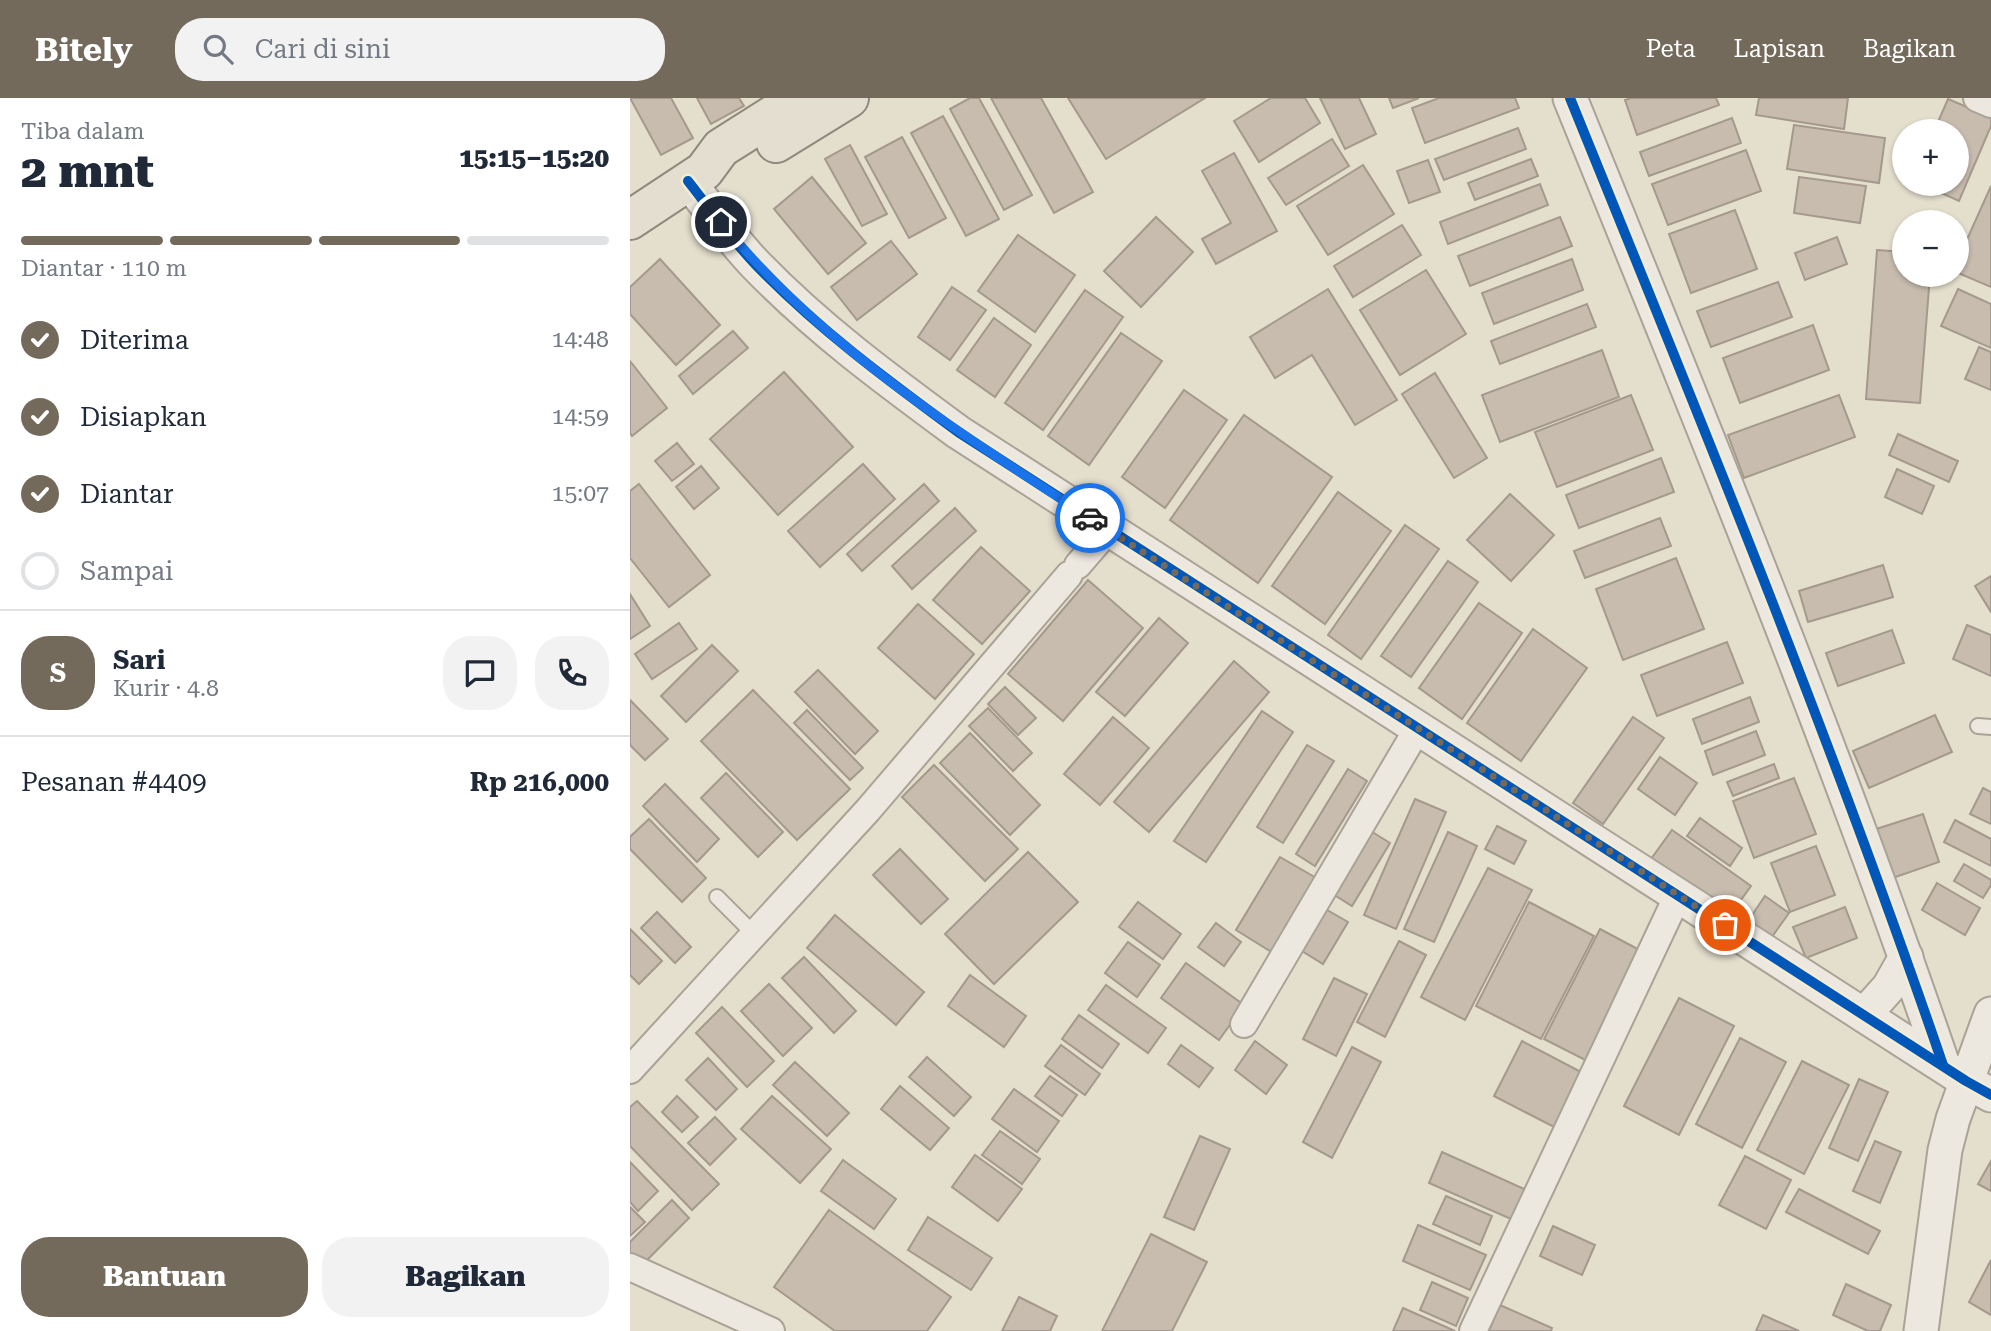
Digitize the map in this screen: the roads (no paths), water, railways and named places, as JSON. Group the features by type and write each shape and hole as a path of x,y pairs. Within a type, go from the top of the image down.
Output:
{"main road":[{"path":"630,220 711,167 800,98"},
{"path":"711,167 849,98"}],"street":[{"path":"1570,98 1708,440 1906,957 1966,1080"},
{"path":"1977,98 1991,104"},
{"path":"711,167 753,262 794,303 854,355 958,432 1966,1080"},
{"path":"630,1070 868,810 1108,530"},
{"path":"1244,1024 1418,728"},
{"path":"1473,1331 1678,895"},
{"path":"1864,1015 1889,987 1906,957"},
{"path":"1921,1331 1945,1150 1966,1080 1991,1014"},
{"path":"630,1267 771,1331"}],"lane":[{"path":"717,897 754,934"}]}
